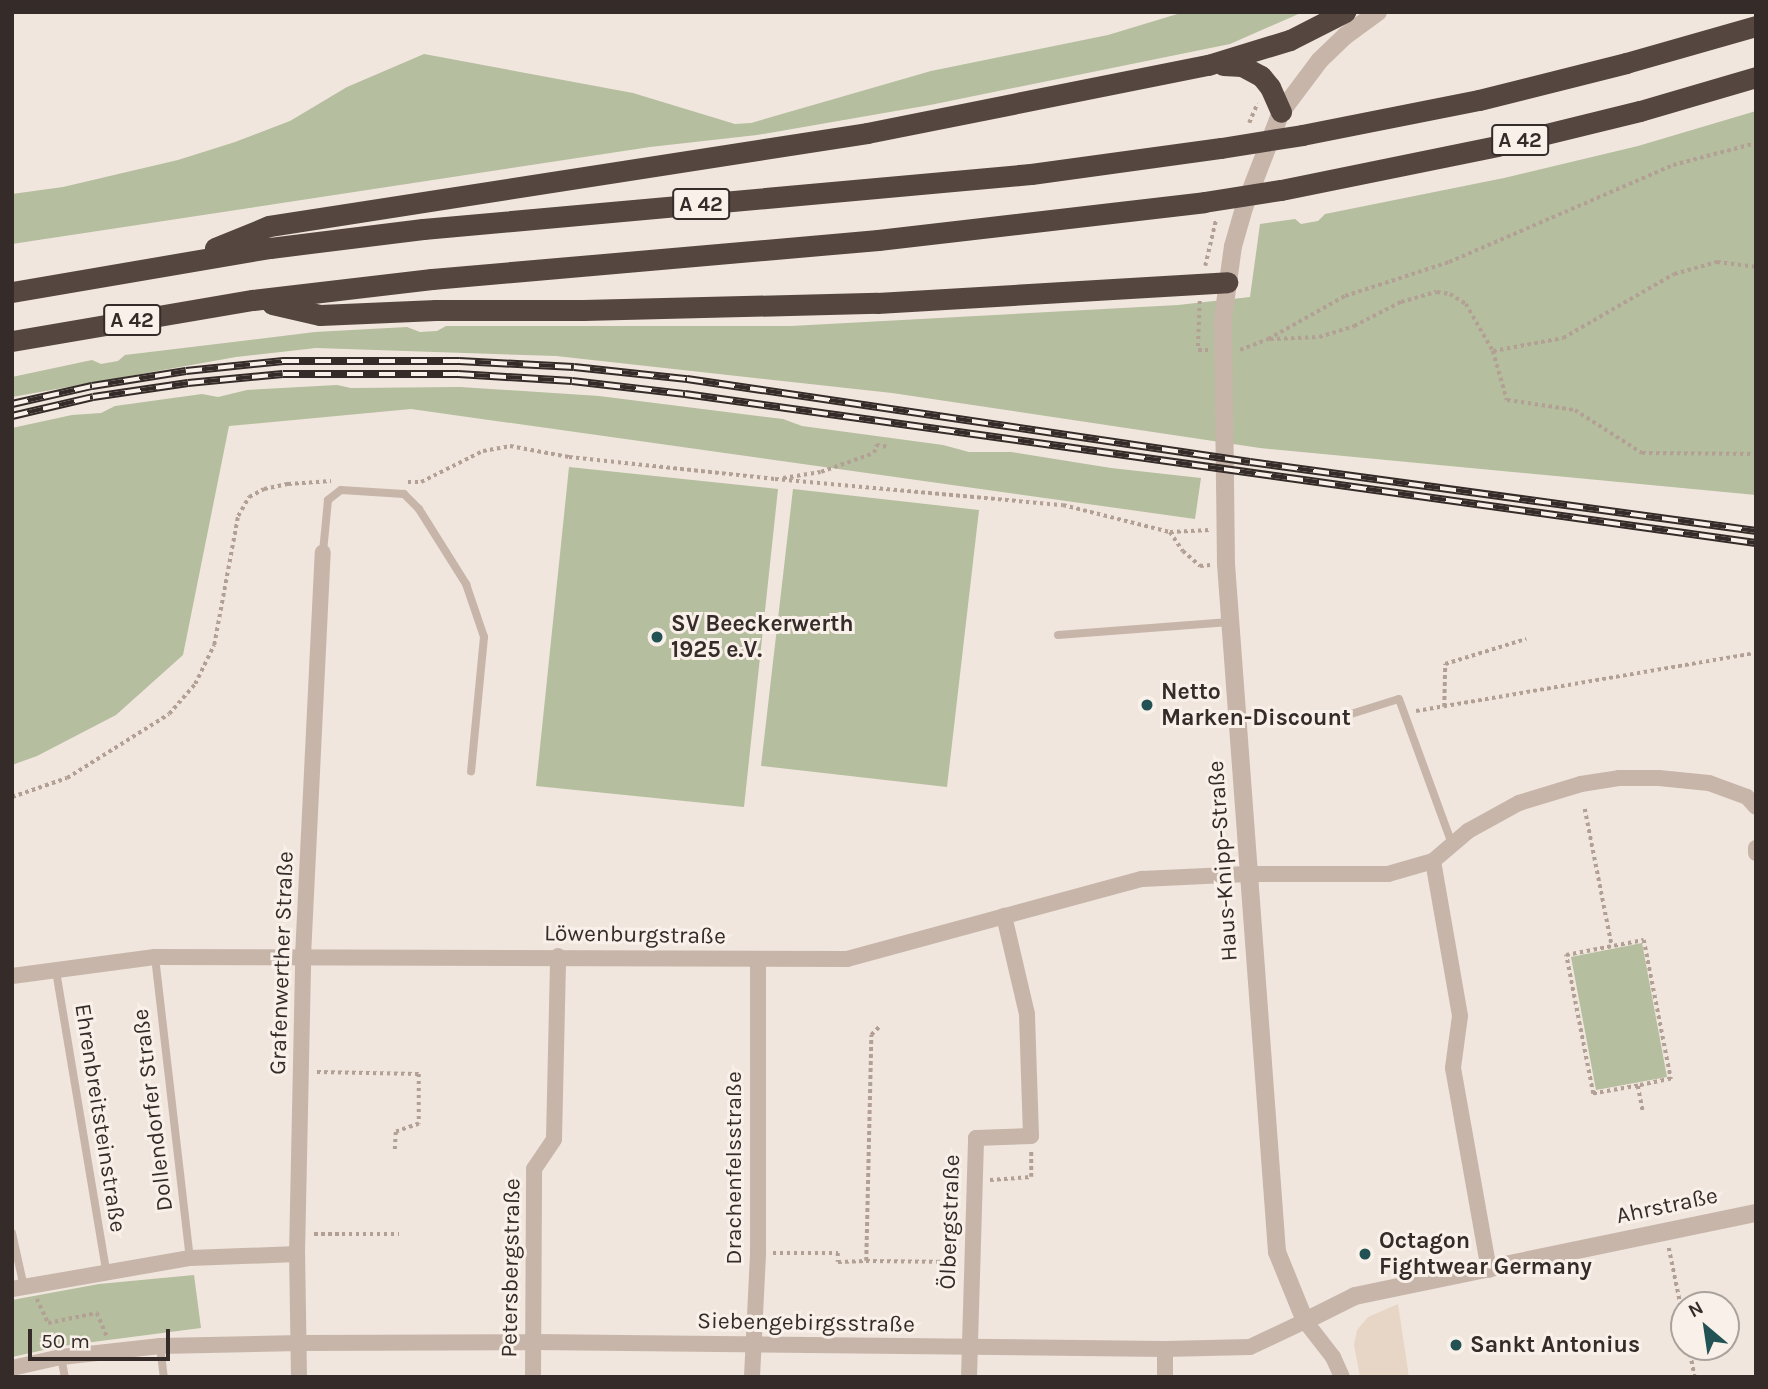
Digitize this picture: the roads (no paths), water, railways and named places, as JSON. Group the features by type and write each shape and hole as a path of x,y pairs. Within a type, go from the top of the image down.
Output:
{"highway":[{"path":"180,262 269,226 867,133 1208,65 1290,40 1345,12"},
{"name":"A 42","path":"12,292 180,262 423,229 1031,174 1221,148 1479,100 1626,63 1756,26"},
{"path":"1208,65 1242,66 1261,76 1270,87 1281,112"},
{"name":"A 42","path":"12,341 253,300 432,279 878,240 1204,202 1281,190 1497,146 1640,111 1756,77"},
{"path":"253,300 320,315 436,310 583,310 877,303 1227,282"}],"street":[{"name":"Haus-Knipp-Straße","path":"1342,1377 1333,1357 1306,1321 1277,1252 1226,564 1223,350 1227,282 1247,196 1281,112 1320,60 1345,36 1378,12"},
{"name":"Grafenwerther Straße","path":"299,1377 297,1254 303,956 323,552"},
{"path":"1489,1270 1453,1068 1460,1016 1433,861 1468,831 1519,803 1548,792 1619,778 1659,778 1709,783 1747,797 1756,807"},
{"path":"1756,848 1756,853"},
{"name":"Löwenburgstraße","path":"12,975 155,957 558,956 847,959 1142,879 1248,874 1388,874 1433,861"},
{"name":"Ölbergstraße","path":"969,1377 976,1138 1031,1136 1027,1014 1004,916"},
{"name":"Petersbergstraße","path":"533,1377 534,1169 554,1139 558,956"},
{"name":"Drachenfelsstraße","path":"752,1377 758,1253 758,960"},
{"name":"Ahrstraße","path":"1306,1321 1355,1296 1756,1213"},
{"path":"22,1287 190,1258 297,1254"},
{"name":"Siebengebirgsstraße","path":"12,1368 61,1357 160,1346 300,1343 533,1342 1165,1349 1250,1347 1306,1321"},
{"path":"1165,1349 1165,1377"}],"lane":[{"path":"323,552 328,500 341,490 404,494 419,509 466,584 484,637 471,771"},
{"path":"1058,635 1230,622"},
{"path":"1351,714 1399,699 1452,844"},
{"name":"Dollendorfer Straße","path":"155,957 190,1258"},
{"name":"Ehrenbreitsteinstraße","path":"56,971 106,1271"},
{"path":"12,1233 22,1287"},
{"path":"160,1346 163,1377"},
{"path":"61,1357 65,1377"}],"railway":[{"path":"12,404 92,386 186,371 283,361 459,361 574,367 687,379 1250,462 1756,531"},
{"path":"12,416 93,397 188,383 283,374 458,374 572,381 685,394 1756,543"}],"place":[{"name":"SV Beeckerwerth 1925 e.V.","path":"657,637"},
{"name":"Netto Marken-Discount","path":"1147,705"},
{"name":"Octagon Fightwear Germany","path":"1365,1254"},
{"name":"Sankt Antonius","path":"1456,1345"}]}
